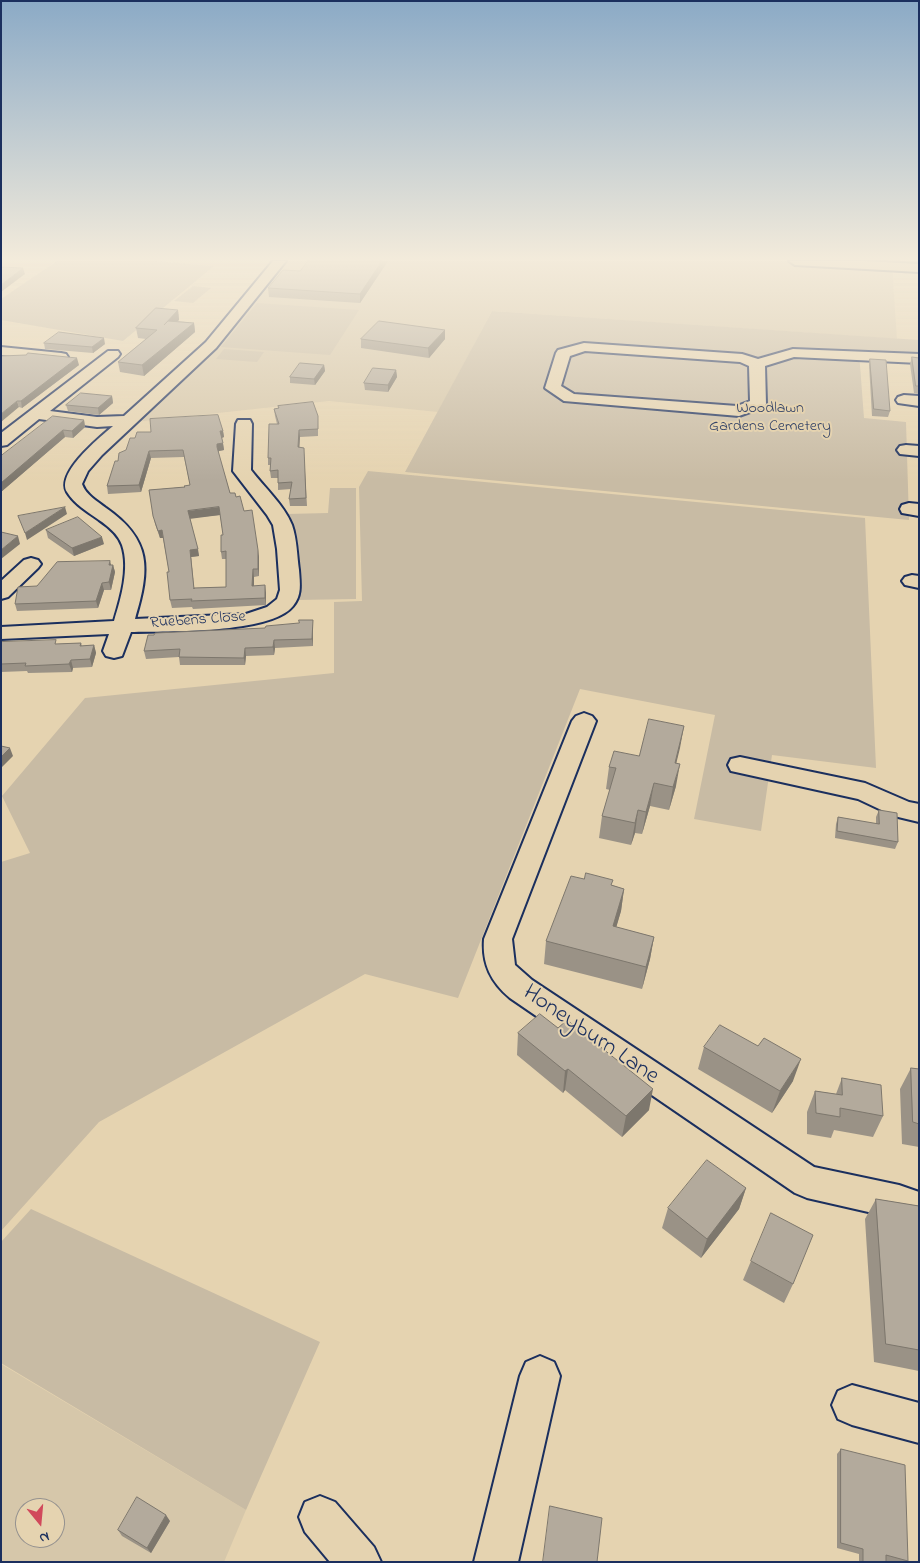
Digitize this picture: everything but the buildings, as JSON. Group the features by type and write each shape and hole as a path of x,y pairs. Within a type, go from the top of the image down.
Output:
{"street":[{"path":"114,651 123,626 134,571 134,553 131,543 119,525 75,492 73,485 75,478 82,467 128,421 206,350 219,334"},
{"path":"757,364 758,404 739,411 570,398 553,388 564,353 584,346 742,358 787,348 919,359"},
{"path":"1,351 80,359 108,358 1,441"},
{"path":"742,358 757,364 793,353 861,355"},
{"path":"35,414 98,422 128,421"},
{"name":"Ruebens Close","path":"123,626 246,620 275,610 288,600 290,590 289,569 282,525 276,514 245,476 241,468 244,424"},
{"path":"1,593 30,564"},
{"path":"1,633 123,626"},
{"name":"Honeyburn Lane","path":"584,721 498,939 497,954 500,968 521,989 807,1182 899,1202 919,1209"},
{"path":"740,765 864,792 903,810 919,813"},
{"path":"496,1562 540,1376"},
{"path":"852,1405 919,1423"},
{"path":"320,1517 359,1562"}],"shaded area":[{"path":"225,334 480,334 438,412 329,401 135,422 205,358"},
{"path":"824,334 897,334 897,339"},
{"path":"1,1364 246,1510 224,1562 1,1562"}],"green space":[{"path":"82,334 132,334 123,341"},
{"path":"232,334 344,334 330,355 221,347"},
{"name":"Woodlawn Gardens Cemetery","path":"480,334 830,334 919,340 919,356 859,352 864,418 906,422 909,520 405,472"},
{"path":"224,349 264,352 257,362 216,359"},
{"path":"368,471 865,518 876,768 772,755 761,831 694,819 715,715 580,689 458,998 365,974 99,1122 1,1231 1,862 30,853 2,796 85,698 334,673 334,602 362,601 359,487"},
{"path":"330,488 356,488 356,599 297,600 300,556 292,524 287,514 328,513"},
{"path":"31,1209 320,1342 246,1510 1,1363 1,1242"}]}
